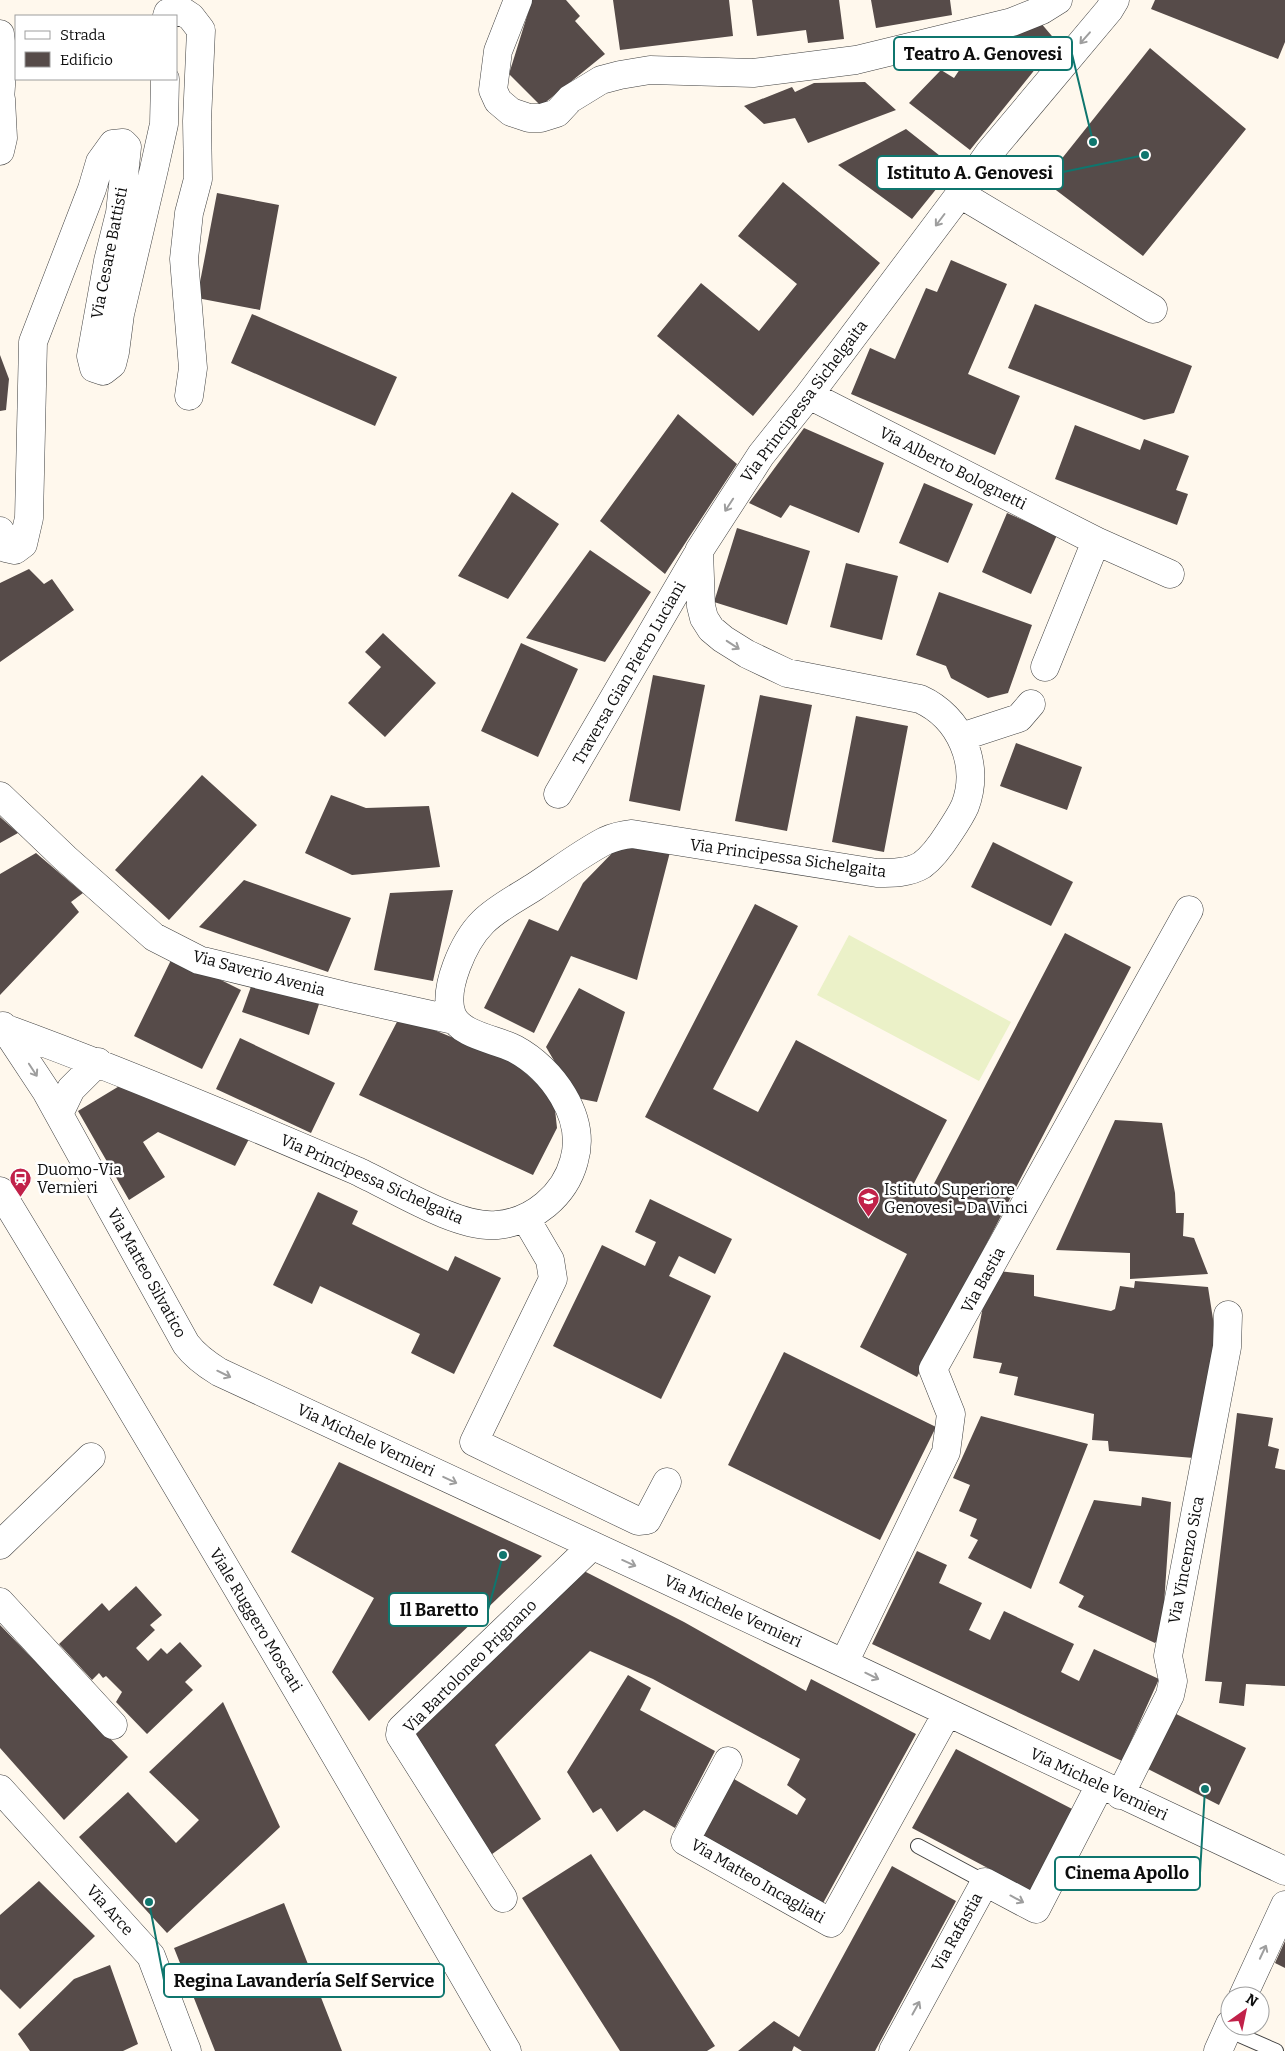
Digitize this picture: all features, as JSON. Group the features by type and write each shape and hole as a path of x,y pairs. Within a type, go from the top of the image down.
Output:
{"street":[{"path":"518,0 498,52 493,90 498,101 511,112 528,118 541,118 557,113 570,99 601,80 620,75 650,70 753,73 856,60 1012,22 1042,10 1058,0"},
{"name":"Via Principessa Sichelgaita","path":"3,1026 98,1062 359,1172 450,1216 496,1226 526,1219 558,1192 568,1177 575,1159 576,1139 571,1111 556,1085 525,1055 503,1043 476,1034 454,1020 448,1002 450,985 465,949 483,922 584,854 607,840 621,835 632,834 877,873 912,870 922,865 943,842 964,806 969,789 970,768 961,736 947,717 938,709 920,700 787,673 747,654 723,639 711,629 702,612 700,551 761,454 809,395 989,153 1109,10 1115,0"},
{"path":"167,15 168,13 182,11 191,17 201,30 197,120 198,180 189,213 184,259 193,368 189,396"},
{"path":"0,34 2,58 0,100 3,138 0,150"},
{"name":"Via Cesare Battisti","path":"0,531 6,548 15,550 23,544 29,518 33,342 92,189 100,162 113,144 118,142 123,143 127,148 120,212 108,261 91,356 94,368 103,372 112,364 120,314 164,124 165,80"},
{"path":"960,194 1153,309"},
{"name":"Via Alberto Bolognetti","path":"809,395 1096,541 1170,574"},
{"path":"1045,667 1096,541"},
{"name":"Traversa Gian Pietro Luciani","path":"558,794 700,551"},
{"path":"961,736 1019,718 1030,704"},
{"name":"Via Saverio Avenia","path":"0,796 64,858 154,937 199,960 454,1020"},
{"name":"Via Bastia","path":"844,1662 946,1452 951,1414 933,1369 1189,910"},
{"name":"Via Matteo Silvatico","path":"3,1026 59,1114 186,1344"},
{"path":"59,1114 71,1089 98,1062"},
{"name":"Viale Ruggero Moscati","path":"0,1191 129,1404 357,1790 507,2051"},
{"path":"526,1219 550,1260 553,1279 474,1442 638,1522 647,1520 667,1482"},
{"name":"Via Vincenzo Sica","path":"1110,1790 1170,1695 1173,1681 1168,1656 1227,1347 1228,1316"},
{"name":"Via Michele Vernieri","path":"186,1344 197,1357 219,1372 844,1662 947,1713 1285,1871"},
{"path":"0,1545 91,1457"},
{"name":"Via Bartoloneo Prignano","path":"503,1898 400,1735 401,1729 592,1546"},
{"path":"0,1602 113,1725"},
{"name":"Via Matteo Incagliati","path":"728,1761 685,1841 830,1923 947,1713"},
{"name":"Via Arce","path":"0,1790 152,1956 180,2049"},
{"name":"Via Rafastia","path":"893,2051 985,1882 1036,1909 1110,1790"},
{"path":"1248,1986 1285,1905"}],"lane":[{"path":"918,1846 985,1882"},
{"path":"1228,2036 1276,2051"}],"green space":[{"path":"849,935 1011,1022 979,1081 817,995"}],"building":[{"path":"532,0 566,0 580,16 575,21 605,54 541,106 509,74"},
{"path":"613,0 729,0 733,36 620,50"},
{"path":"752,0 839,0 844,39 808,43 806,30 757,36"},
{"path":"871,0 950,0 952,15 876,28"},
{"path":"1155,0 1285,0 1285,42 1278,59 1151,9"},
{"path":"1040,22 1057,42 970,150 909,103 941,70 954,78 964,63"},
{"path":"1150,48 1246,129 1143,256 1044,181"},
{"path":"865,82 896,110 808,143 795,118 764,124 744,106 792,87 795,92 814,83"},
{"path":"906,129 954,167 912,219 838,165"},
{"path":"783,182 880,263 753,416 657,336 701,283 759,331 797,284 738,236"},
{"path":"217,193 279,205 260,310 197,298"},
{"path":"951,260 1007,284 968,374 1020,396 995,455 851,394 870,348 895,359 926,288 937,292"},
{"path":"1035,304 1192,366 1174,413 1144,420 1008,368"},
{"path":"252,314 397,377 375,426 231,363"},
{"path":"0,355 9,379 6,410 0,411"},
{"path":"678,414 737,464 665,574 600,521"},
{"path":"1075,425 1140,450 1144,439 1189,456 1176,490 1188,494 1177,525 1055,479"},
{"path":"804,428 884,463 859,533 790,505 781,518 749,503"},
{"path":"924,483 973,504 948,563 899,543"},
{"path":"512,492 559,524 508,599 458,576"},
{"path":"1007,513 1057,535 1031,594 982,572"},
{"path":"737,528 810,551 787,625 714,602"},
{"path":"590,550 651,592 605,662 526,638"},
{"path":"846,563 898,576 882,640 830,627"},
{"path":"29,569 44,584 52,579 74,610 0,662 0,583"},
{"path":"939,592 1032,625 1008,693 988,698 951,678 946,666 916,655"},
{"path":"383,633 436,683 385,737 348,703 381,667 365,652"},
{"path":"521,643 578,669 538,757 481,731"},
{"path":"653,675 705,685 680,811 629,801"},
{"path":"760,695 812,705 787,831 735,821"},
{"path":"856,716 908,726 884,852 832,842"},
{"path":"1016,743 1082,767 1067,810 1000,786"},
{"path":"202,775 257,825 169,920 115,870"},
{"path":"331,795 366,808 429,806 440,867 352,875 305,853"},
{"path":"0,817 18,833 0,843"},
{"path":"993,842 1073,882 1051,926 971,887"},
{"path":"620,845 670,852 637,980 571,956 534,1033 484,1008 529,919 558,931 583,883"},
{"path":"36,853 83,893 71,902 79,912 0,995 0,874"},
{"path":"244,880 351,918 328,972 199,927"},
{"path":"453,890 433,981 374,970 390,893"},
{"path":"755,904 798,926 713,1089 758,1112 796,1040 947,1120 912,1187 928,1195 1065,933 1131,967 917,1377 860,1347 907,1254 645,1117"},
{"path":"173,956 241,990 202,1069 134,1036"},
{"path":"253,981 319,1004 309,1035 242,1012"},
{"path":"579,988 625,1012 597,1102 576,1098 546,1047"},
{"path":"400,1016 515,1063 554,1100 557,1128 533,1175 359,1095"},
{"path":"240,1038 335,1083 311,1133 216,1089"},
{"path":"126,1082 249,1139 235,1166 158,1132 143,1142 165,1177 129,1200 78,1111"},
{"path":"1115,1120 1162,1123 1175,1193 1176,1213 1184,1213 1183,1236 1194,1238 1208,1274 1130,1279 1130,1253 1056,1250"},
{"path":"318,1192 358,1211 352,1224 448,1271 455,1256 501,1278 454,1374 411,1353 420,1334 320,1286 312,1304 273,1285"},
{"path":"650,1199 732,1239 715,1274 679,1256 669,1276 711,1296 661,1399 553,1346 602,1245 645,1266 656,1242 635,1232"},
{"path":"990,1270 1034,1275 1034,1296 1111,1311 1115,1309 1120,1286 1134,1288 1135,1281 1208,1287 1218,1351 1194,1458 1109,1451 1108,1441 1092,1440 1094,1414 1014,1395 1018,1377 999,1373 1002,1363 973,1358"},
{"path":"784,1352 936,1427 880,1540 728,1465"},
{"path":"1237,1413 1273,1418 1268,1446 1279,1449 1275,1468 1285,1470 1285,1686 1246,1684 1244,1706 1219,1703 1222,1682 1205,1681"},
{"path":"981,1416 1088,1444 1031,1589 968,1558 978,1540 970,1536 977,1519 959,1511 970,1485 953,1478"},
{"path":"339,1462 542,1556 369,1721 332,1672 374,1598 291,1552"},
{"path":"1142,1497 1171,1502 1162,1634 1155,1643 1078,1607 1084,1596 1059,1583 1094,1500 1141,1506"},
{"path":"917,1551 947,1565 939,1583 982,1603 969,1630 990,1640 1004,1611 1074,1644 1061,1672 1079,1681 1094,1649 1159,1679 1122,1761 872,1644"},
{"path":"582,1570 684,1622 806,1691 811,1679 916,1734 822,1905 698,1835 734,1779 797,1815 806,1799 787,1785 800,1759 653,1679 590,1651 495,1745 541,1819 488,1857 414,1736"},
{"path":"136,1586 162,1615 150,1625 155,1630 136,1648 148,1661 161,1648 167,1654 180,1642 202,1666 185,1682 193,1690 147,1734 116,1702 122,1692 106,1676 103,1678 99,1673 92,1680 59,1644 102,1603 109,1611"},
{"path":"0,1625 128,1757 64,1820 0,1748"},
{"path":"628,1675 651,1688 640,1710 715,1751 675,1828 644,1810 617,1832 601,1808 593,1813 567,1772"},
{"path":"223,1702 280,1827 167,1933 79,1837 128,1792 176,1843 199,1820 149,1772"},
{"path":"1172,1712 1246,1748 1219,1805 1144,1767"},
{"path":"956,1749 1078,1812 1037,1894 912,1828"},
{"path":"591,1854 715,2046 707,2051 620,2051 522,1898"},
{"path":"892,1866 956,1901 875,2051 802,2051 794,2046 792,2051 738,2051 774,2021 799,2037"},
{"path":"39,1881 95,1936 20,2009 0,1989 0,1915"},
{"path":"284,1903 342,2051 215,2051 174,1948"},
{"path":"1285,1941 1285,1968 1275,1963"},
{"path":"110,1965 138,2044 123,2051 30,2051 18,2034 74,1979"}],"place":[{"name":"Teatro A. Genovesi","path":"1093,142"},
{"name":"Istituto A. Genovesi","path":"1145,155"},
{"name":"Duomo-Via Vernieri","path":"21,1197"},
{"name":"Istituto Superiore Genovesi - Da Vinci","path":"868,1217"},
{"name":"Il Baretto","path":"503,1555"},
{"name":"Cinema Apollo","path":"1205,1789"},
{"name":"Regina Lavandería Self Service","path":"149,1902"}]}
